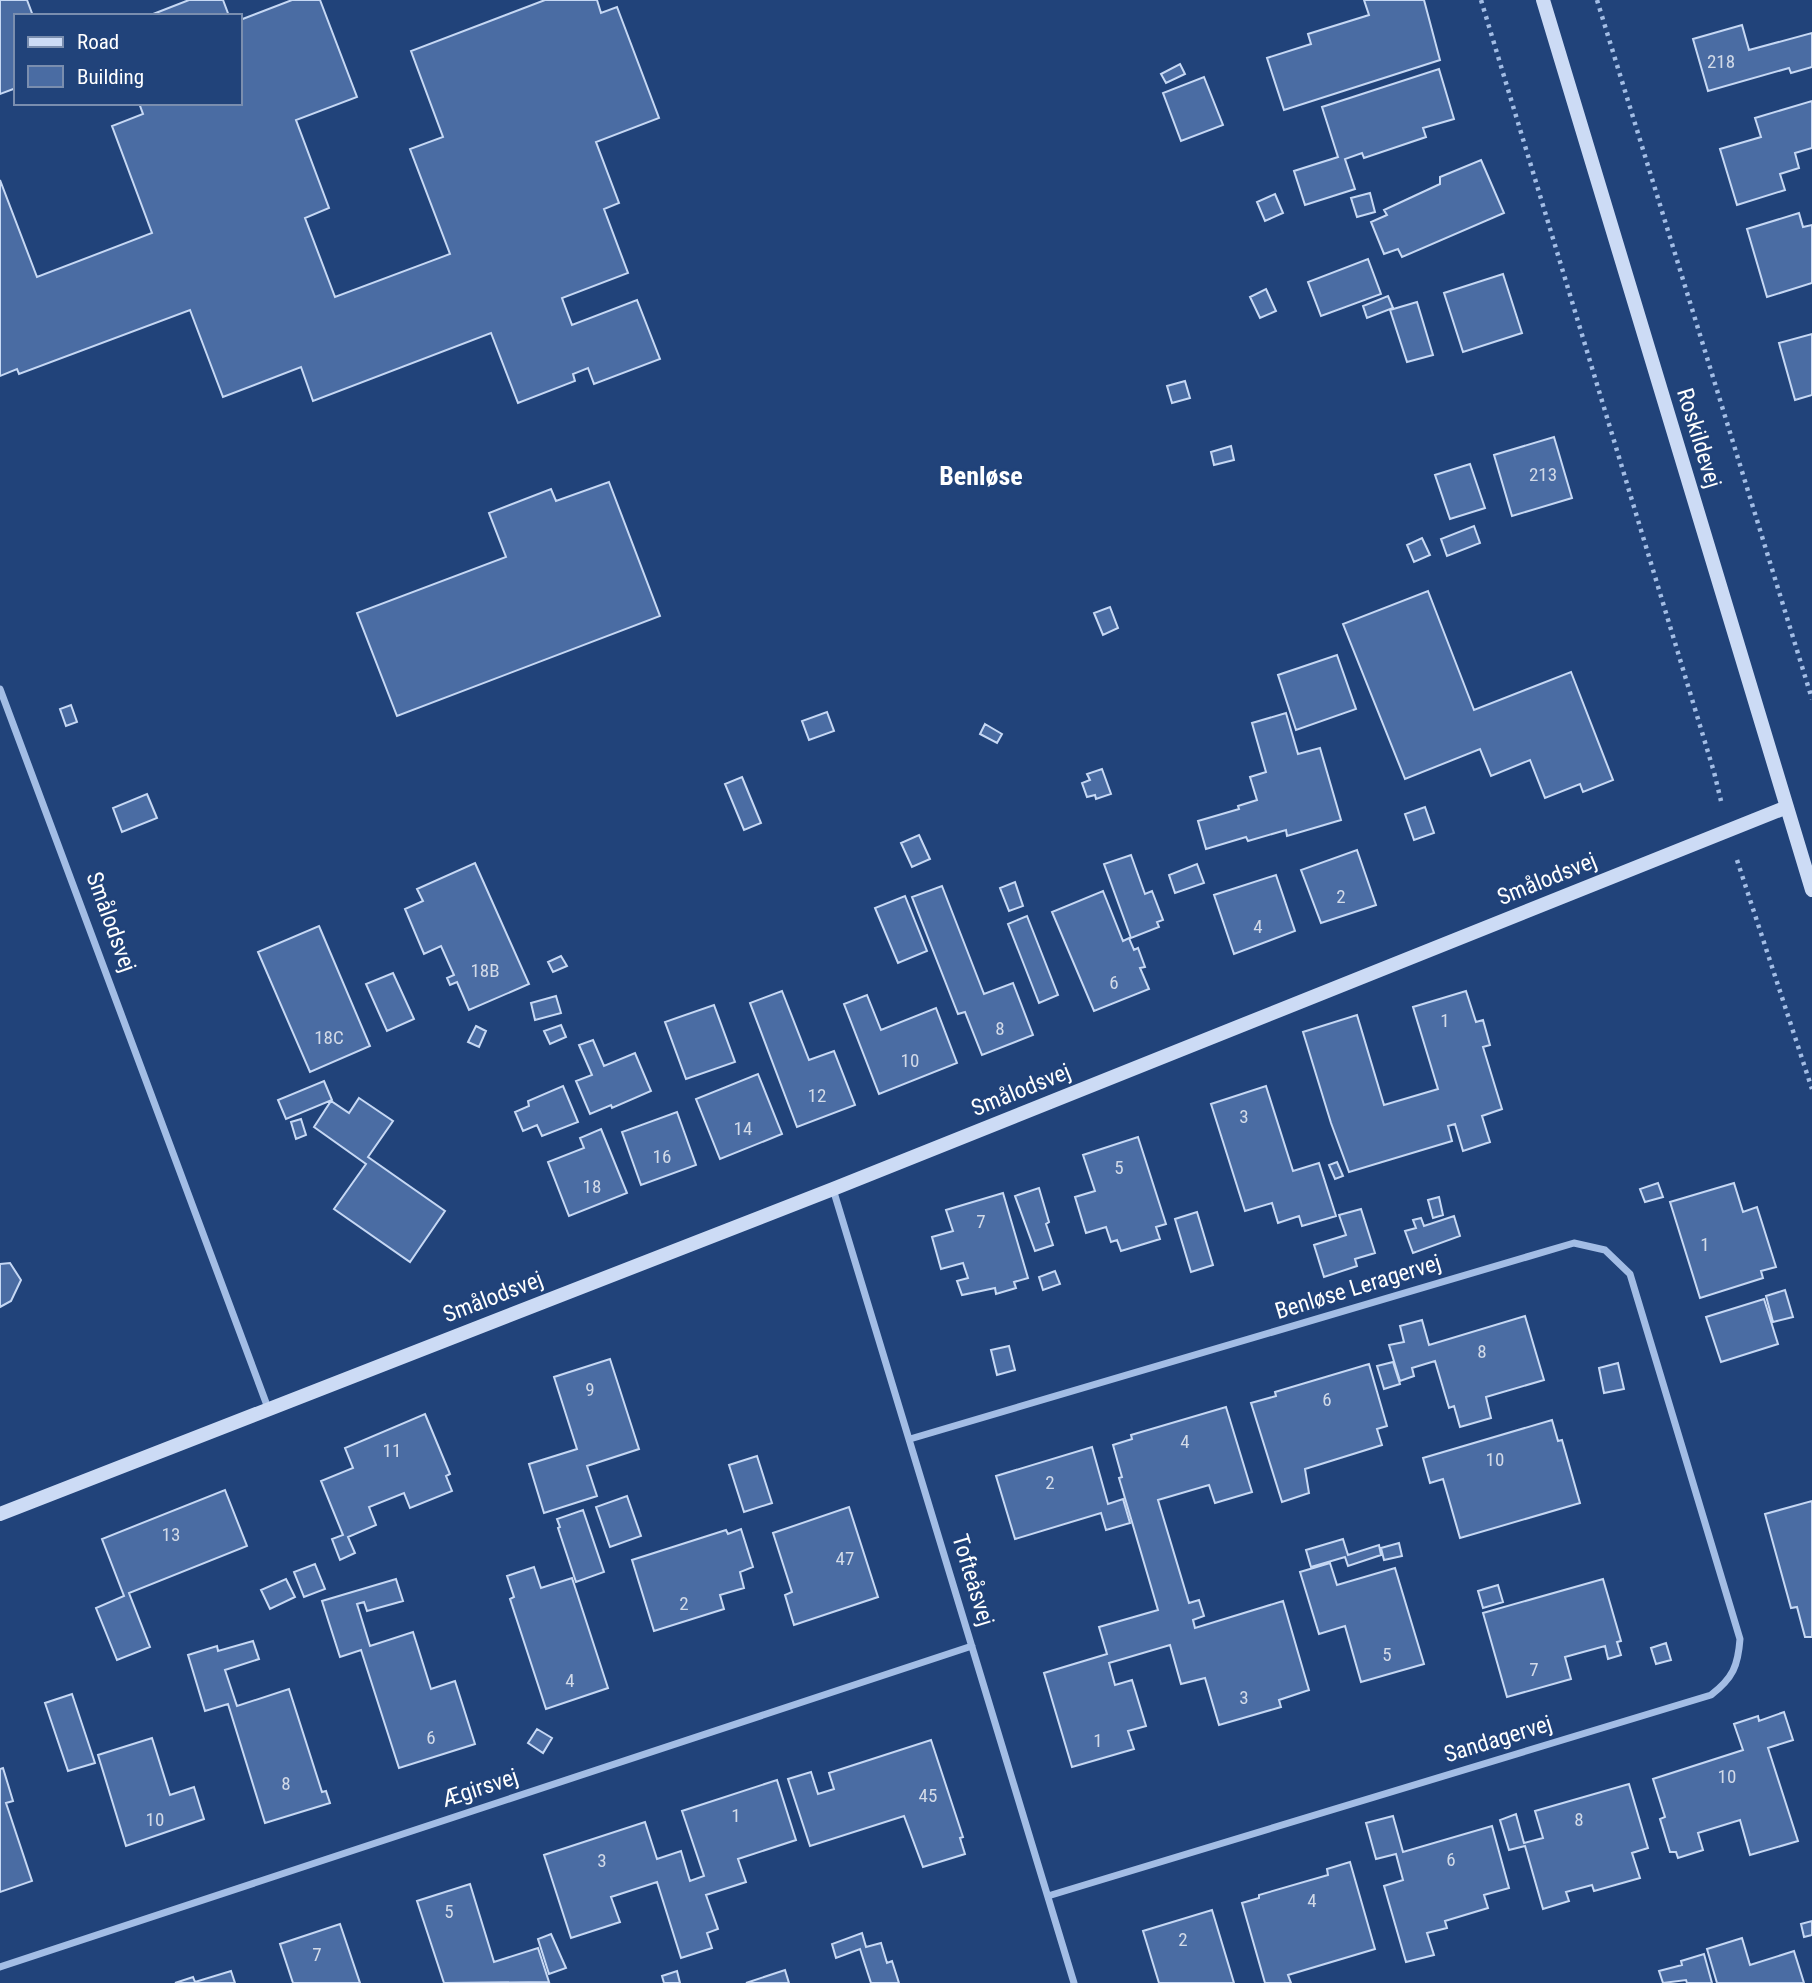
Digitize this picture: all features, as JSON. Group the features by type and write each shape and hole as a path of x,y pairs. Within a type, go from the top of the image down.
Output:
{"street":[{"name":"Roskildevej","path":"1543,0 1812,890"},
{"name":"Smålodsvej","path":"0,689 268,1408"},
{"name":"Smålodsvej","path":"0,1514 834,1189 1787,807"},
{"name":"Tofteåsvej","path":"834,1189 1074,1983"},
{"name":"Benløse Leragervej","path":"910,1439 1574,1243 1605,1250 1629,1274 1685,1453"},
{"name":"Sandagervej","path":"1048,1896 1711,1695 1726,1683 1735,1669 1740,1639 1685,1453"},
{"name":"Ægirsvej","path":"0,1967 972,1646"}],"path":[{"path":"1481,0 1714,772 1728,831 1787,1005 1812,1089"},
{"path":"1597,0 1812,699"}],"building":[{"path":"0,0 27,0 32,14 14,14 14,89 0,94"},
{"path":"189,0 223,0 228,14 153,14"},
{"path":"292,0 320,0 357,97 296,120 329,208 305,218 335,297 450,254 410,149 443,137 411,51 545,0 597,0 601,13 617,7 659,118 596,142 619,203 604,209 628,273 562,298 572,325 637,300 660,359 594,384 588,368 573,374 575,381 518,403 491,333 313,401 301,367 223,397 190,310 19,374 17,369 0,376 0,180 37,277 152,233 112,126 143,114 140,105 242,105 242,19"},
{"path":"1364,0 1424,0 1440,60 1284,110 1267,58 1311,44 1308,34 1369,15"},
{"path":"1742,25 1749,50 1812,33 1812,67 1791,73 1789,68 1708,91 1693,39"},
{"path":"1180,64 1185,74 1166,83 1161,74"},
{"path":"1439,69 1454,119 1423,128 1426,137 1364,158 1362,153 1345,159 1355,189 1305,205 1294,171 1338,157 1322,107"},
{"path":"1204,77 1223,125 1181,141 1163,93"},
{"path":"1812,101 1812,148 1795,153 1799,168 1780,174 1785,190 1737,205 1720,149 1761,137 1755,118"},
{"path":"1481,160 1504,213 1402,257 1398,249 1384,254 1371,222 1387,215 1384,210 1440,184 1440,177"},
{"path":"1370,193 1375,212 1357,217 1351,198"},
{"path":"1275,194 1283,213 1265,221 1257,202"},
{"path":"1799,213 1803,227 1812,225 1812,283 1767,297 1747,229"},
{"path":"1368,259 1381,294 1321,316 1308,282"},
{"path":"1503,274 1522,333 1463,352 1444,293"},
{"path":"1266,289 1276,311 1260,318 1250,297"},
{"path":"1388,296 1393,308 1367,318 1363,306"},
{"path":"1417,302 1433,355 1407,362 1390,310"},
{"path":"1812,334 1812,395 1795,400 1779,343"},
{"path":"1185,381 1190,398 1172,403 1167,386"},
{"path":"1554,437 1572,498 1512,516 1494,455"},
{"path":"1231,446 1234,460 1214,465 1211,452"},
{"path":"1470,464 1485,508 1450,519 1435,475"},
{"path":"609,482 660,616 397,716 357,613 506,557 489,513 551,489 556,501"},
{"path":"1474,526 1480,543 1447,556 1441,539"},
{"path":"1422,538 1430,555 1414,562 1407,545"},
{"path":"1428,591 1474,710 1571,672 1613,780 1583,792 1580,784 1545,798 1530,760 1491,776 1480,749 1405,779 1343,624"},
{"path":"1110,607 1118,628 1103,635 1094,613"},
{"path":"1337,655 1356,709 1296,730 1278,675"},
{"path":"71,705 77,722 66,726 60,709"},
{"path":"827,712 834,731 809,740 802,721"},
{"path":"1286,713 1298,754 1320,748 1341,820 1287,836 1286,830 1248,841 1246,837 1206,849 1198,821 1239,809 1238,806 1257,800 1250,777 1266,772 1252,723"},
{"path":"985,724 1002,734 997,743 980,734"},
{"path":"1102,769 1111,794 1096,799 1095,795 1087,797 1082,783 1090,780 1087,774"},
{"path":"742,777 761,823 744,830 725,784"},
{"path":"147,794 157,818 122,832 113,808"},
{"path":"1425,807 1434,833 1414,840 1405,814"},
{"path":"919,835 930,859 912,867 901,843"},
{"path":"1357,850 1376,905 1321,923 1301,870"},
{"path":"1131,855 1145,894 1152,891 1163,920 1157,922 1159,927 1131,938 1104,864"},
{"path":"475,863 529,984 469,1010 457,982 450,985 447,978 454,975 441,946 424,954 405,909 423,901 417,889"},
{"path":"1197,864 1204,883 1175,893 1169,875"},
{"path":"1276,875 1295,931 1234,954 1214,895"},
{"path":"1015,882 1023,906 1009,911 1000,888"},
{"path":"942,886 984,994 1013,983 1033,1035 982,1055 965,1012 958,1014 912,897"},
{"path":"1103,891 1123,941 1129,938 1134,950 1138,948 1145,967 1140,968 1149,989 1094,1011 1052,912"},
{"path":"905,896 927,951 898,963 875,908"},
{"path":"1027,916 1058,995 1039,1003 1008,924"},
{"path":"319,926 370,1046 310,1072 258,952"},
{"path":"561,956 567,966 553,972 548,962"},
{"path":"393,973 414,1019 387,1031 366,984"},
{"path":"782,991 809,1060 834,1051 855,1105 797,1127 750,1003"},
{"path":"1466,991 1476,1022 1483,1020 1490,1045 1483,1047 1502,1109 1482,1116 1490,1142 1463,1151 1455,1124 1448,1126 1452,1141 1349,1172 1303,1032 1357,1015 1384,1105 1438,1089 1413,1007"},
{"path":"867,995 881,1030 936,1008 957,1063 879,1094 844,1004"},
{"path":"556,996 561,1013 535,1020 531,1003"},
{"path":"714,1005 735,1062 686,1079 665,1022"},
{"path":"561,1025 566,1037 550,1044 544,1031"},
{"path":"476,1026 486,1031 479,1047 468,1042"},
{"path":"593,1040 604,1066 635,1053 651,1091 612,1108 611,1105 590,1114 576,1081 592,1075 579,1045"},
{"path":"758,1074 782,1134 720,1159 696,1099"},
{"path":"324,1081 332,1100 286,1119 278,1100"},
{"path":"563,1086 578,1122 542,1136 537,1125 523,1131 515,1112 529,1106 528,1101"},
{"path":"1266,1086 1293,1171 1319,1163 1336,1216 1302,1226 1299,1216 1278,1223 1272,1203 1245,1211 1211,1104"},
{"path":"359,1098 393,1121 368,1157 445,1211 410,1262 334,1209 366,1164 314,1127 331,1101 349,1113"},
{"path":"677,1112 696,1165 641,1185 622,1132"},
{"path":"301,1119 306,1135 296,1139 291,1122"},
{"path":"601,1129 627,1193 569,1216 548,1162 584,1148 580,1138"},
{"path":"1138,1137 1166,1224 1156,1227 1160,1239 1121,1251 1117,1240 1111,1242 1106,1227 1086,1233 1075,1197 1095,1191 1083,1155"},
{"path":"1337,1162 1343,1176 1335,1179 1329,1165"},
{"path":"1658,1183 1663,1197 1645,1202 1640,1189"},
{"path":"1734,1183 1743,1212 1757,1207 1776,1267 1761,1271 1763,1278 1700,1298 1670,1202"},
{"path":"1039,1188 1053,1245 1035,1251 1015,1196"},
{"path":"1003,1193 1028,1278 1014,1282 1016,1288 996,1294 995,1288 962,1295 957,1281 968,1278 963,1263 941,1269 932,1237 953,1231 946,1210"},
{"path":"1439,1197 1443,1215 1433,1218 1428,1200"},
{"path":"1361,1209 1375,1253 1355,1259 1357,1266 1324,1277 1314,1245 1346,1235 1339,1215"},
{"path":"1197,1212 1213,1265 1191,1272 1175,1219"},
{"path":"1454,1216 1460,1236 1413,1253 1405,1231 1416,1228 1413,1220 1421,1218 1424,1226"},
{"path":"10,1263 21,1280 11,1301 0,1307 0,1264"},
{"path":"1055,1271 1060,1284 1043,1290 1039,1277"},
{"path":"1785,1290 1793,1317 1773,1322 1766,1296"},
{"path":"1764,1299 1778,1344 1721,1362 1706,1317"},
{"path":"1525,1316 1544,1380 1486,1397 1491,1418 1460,1427 1454,1406 1449,1408 1435,1361 1412,1368 1414,1376 1400,1381 1389,1345 1404,1342 1400,1326 1422,1320 1429,1345"},
{"path":"1009,1346 1015,1370 997,1375 991,1350"},
{"path":"610,1359 639,1449 587,1466 597,1496 544,1513 529,1464 577,1449 554,1377"},
{"path":"1393,1362 1400,1384 1384,1389 1377,1366"},
{"path":"1618,1363 1624,1389 1604,1393 1599,1368"},
{"path":"1369,1364 1387,1426 1377,1429 1382,1445 1305,1469 1309,1493 1282,1502 1251,1403 1276,1396 1275,1392"},
{"path":"1226,1407 1252,1492 1215,1503 1209,1485 1158,1500 1189,1603 1199,1600 1204,1616 1193,1620 1195,1628 1283,1601 1309,1690 1279,1700 1281,1707 1219,1725 1205,1678 1181,1684 1170,1645 1109,1663 1115,1685 1132,1680 1146,1726 1128,1731 1134,1749 1072,1767 1044,1673 1107,1654 1099,1627 1158,1610 1119,1478 1122,1477 1113,1445 1132,1439 1131,1435"},
{"path":"425,1414 450,1474 446,1476 452,1491 410,1508 404,1493 369,1507 376,1525 348,1537 355,1553 340,1560 332,1539 343,1535 321,1481 353,1468 345,1448"},
{"path":"1552,1420 1558,1441 1562,1440 1580,1503 1460,1538 1443,1479 1430,1483 1423,1458"},
{"path":"1092,1447 1108,1504 1123,1499 1130,1523 1106,1530 1101,1513 1015,1539 996,1476"},
{"path":"757,1456 772,1503 744,1512 729,1465"},
{"path":"225,1490 247,1546 129,1593 150,1647 117,1660 96,1608 124,1596 102,1539"},
{"path":"627,1496 641,1536 610,1547 596,1507"},
{"path":"1812,1501 1812,1637 1805,1637 1797,1607 1791,1608 1765,1514"},
{"path":"849,1507 878,1597 794,1625 785,1595 792,1592 773,1533"},
{"path":"583,1510 604,1572 576,1582 557,1519"},
{"path":"741,1529 753,1567 740,1572 744,1588 720,1595 724,1609 654,1631 632,1560 726,1530 728,1534"},
{"path":"1343,1539 1348,1555 1379,1545 1381,1555 1348,1566 1345,1557 1311,1567 1306,1550"},
{"path":"1399,1543 1402,1556 1384,1560 1381,1548"},
{"path":"1330,1563 1337,1585 1395,1568 1424,1664 1361,1682 1345,1626 1319,1634 1300,1572"},
{"path":"315,1564 325,1589 304,1597 294,1572"},
{"path":"534,1567 541,1588 572,1578 608,1688 546,1709 510,1599 514,1597 507,1576"},
{"path":"286,1579 295,1597 270,1609 261,1590"},
{"path":"396,1579 403,1601 367,1611 364,1602 357,1604 370,1646 413,1632 431,1689 455,1681 475,1744 399,1768 361,1650 340,1657 322,1601"},
{"path":"1603,1579 1621,1641 1617,1642 1621,1655 1608,1659 1605,1646 1565,1657 1571,1679 1507,1697 1483,1613"},
{"path":"1498,1585 1503,1602 1483,1608 1478,1591"},
{"path":"253,1641 259,1659 225,1670 237,1706 289,1689 322,1792 326,1791 330,1803 265,1823 228,1704 205,1711 188,1655 217,1646 218,1651"},
{"path":"1666,1643 1671,1660 1656,1664 1651,1648"},
{"path":"72,1694 95,1763 68,1771 45,1703"},
{"path":"1784,1712 1793,1740 1768,1748 1798,1841 1750,1855 1740,1820 1698,1833 1703,1850 1678,1858 1676,1852 1670,1852 1660,1819 1665,1817 1653,1779 1743,1750 1734,1724 1758,1716 1759,1721"},
{"path":"537,1729 552,1738 543,1753 528,1743"},
{"path":"152,1738 170,1795 194,1787 204,1819 126,1846 98,1755"},
{"path":"931,1740 963,1837 960,1838 965,1854 923,1867 904,1816 810,1846 788,1779 811,1772 818,1794 834,1789 829,1773"},
{"path":"3,1768 13,1801 6,1803 32,1881 0,1892 0,1769"},
{"path":"777,1780 796,1840 738,1859 746,1882 706,1895 718,1929 707,1933 712,1948 681,1958 657,1882 611,1897 620,1922 571,1938 544,1855 645,1822 657,1859 681,1851 690,1881 704,1876 682,1811"},
{"path":"1629,1784 1648,1848 1632,1853 1640,1878 1594,1891 1592,1885 1566,1892 1569,1901 1543,1909 1525,1846 1509,1850 1500,1820 1516,1814 1524,1843 1543,1838 1535,1811"},
{"path":"1393,1816 1403,1852 1492,1826 1509,1888 1484,1895 1488,1908 1445,1921 1447,1928 1427,1933 1434,1955 1406,1962 1384,1886 1403,1880 1396,1854 1376,1859 1366,1823"},
{"path":"1350,1862 1375,1949 1288,1975 1291,1983 1265,1983 1242,1903 1259,1898 1259,1895 1328,1875 1327,1869"},
{"path":"470,1884 494,1962 538,1948 549,1982 444,1983 417,1901"},
{"path":"1212,1910 1234,1983 1159,1983 1143,1931"},
{"path":"1812,1921 1812,1935 1804,1937 1801,1924"},
{"path":"340,1924 360,1983 293,1983 280,1944"},
{"path":"862,1933 866,1947 881,1943 887,1963 892,1961 899,1983 871,1983 860,1949 836,1958 832,1944"},
{"path":"551,1934 566,1968 549,1974 538,1939"},
{"path":"1742,1938 1750,1965 1794,1951 1804,1983 1717,1983 1707,1949"},
{"path":"1704,1954 1712,1983 1687,1983 1686,1980 1663,1983 1659,1971 1682,1965 1681,1961"},
{"path":"785,1970 789,1983 746,1983"},
{"path":"231,1971 235,1983 175,1983 193,1977 195,1982"},
{"path":"677,1971 680,1983 664,1983 662,1976"}],"district":[{"name":"Benløse","path":"981,476"}]}
